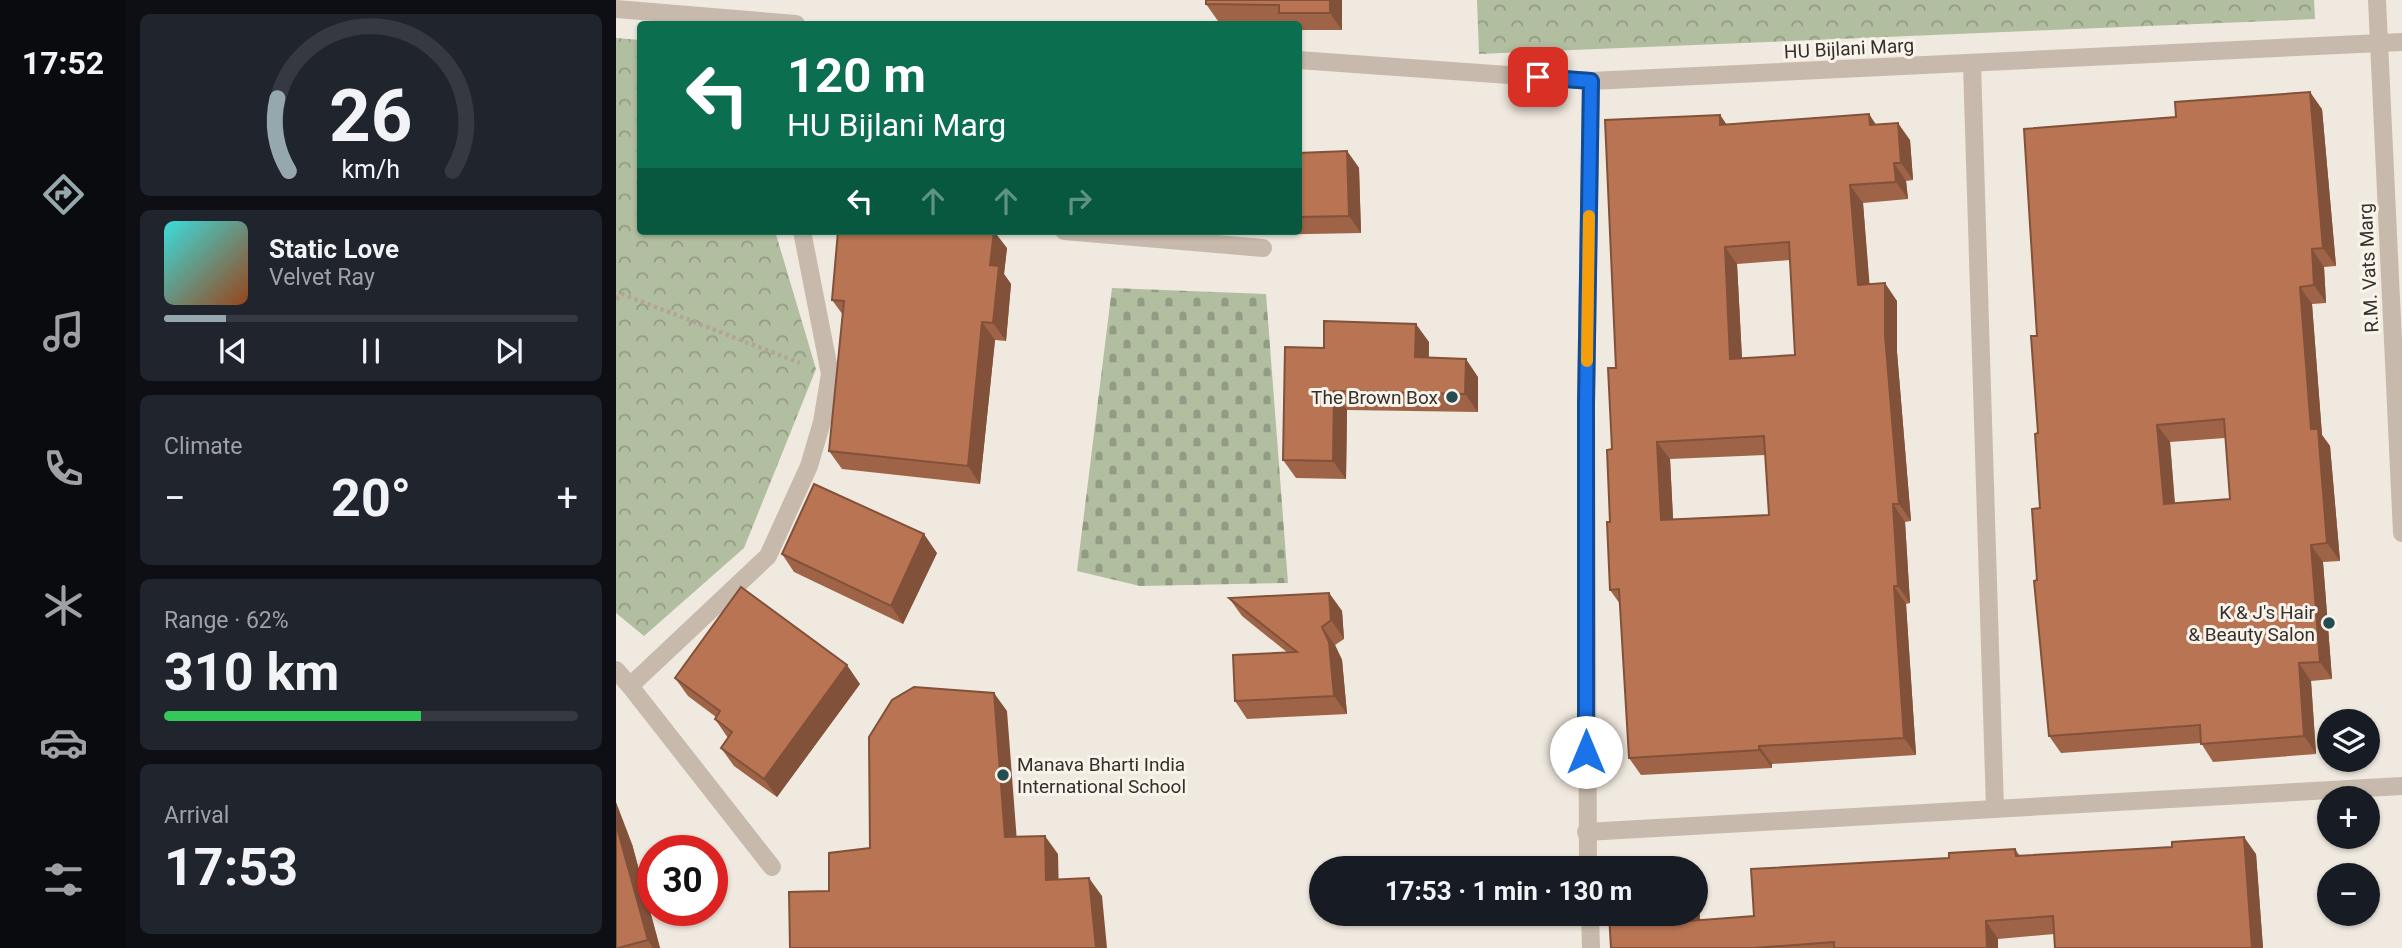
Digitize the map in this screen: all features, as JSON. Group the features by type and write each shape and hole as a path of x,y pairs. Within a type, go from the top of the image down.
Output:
{"street":[{"name":"R.M. Vats Marg","path":"2377,0 2402,533"},
{"path":"616,9 719,21"},
{"name":"HU Bijlani Marg","path":"1302,60 1591,81 2402,42"},
{"path":"1972,64 1995,809"},
{"path":"1587,856 1586,404 1591,81"},
{"path":"630,686 768,556 809,466 822,422 830,374 803,235"},
{"path":"1111,235 1263,248"},
{"path":"616,670 772,867"},
{"path":"1586,832 2402,786"},
{"path":"1590,926 1591,948"}],"path":[{"path":"616,299 622,294 830,374"}],"green space":[{"path":"1477,0 2314,0 2315,19 1479,54"},
{"path":"616,38 637,40 637,235 776,235 816,369 744,548 644,636 616,613"},
{"path":"1112,288 1266,294 1288,583 1140,586 1077,571"}],"building":[{"path":"1206,0 1330,0 1330,13 1279,13 1279,5 1206,4"},
{"path":"2310,92 2323,248 2312,249 2314,285 2300,287 2311,429 2318,429 2327,543 2311,545 2320,662 2299,663 2304,736 2201,744 2200,725 2049,736 2034,581 2037,580 2032,509 2040,508 2031,336 2037,336 2024,129 2176,117 2175,102","holes":["2224,419 2230,499 2164,504 2157,425"]},
{"path":"1869,114 1870,125 1898,123 1901,163 1894,163 1896,182 1850,185 1858,285 1885,283 1885,335 1899,504 1893,504 1898,586 1894,586 1904,738 1759,746 1759,750 1629,758 1619,589 1610,590 1607,522 1610,522 1607,450 1612,449 1608,368 1616,368 1605,120 1720,115 1720,125","holes":["1789,242 1795,355 1730,359 1725,247","1764,436 1769,515 1661,520 1657,442"]},
{"path":"1347,151 1349,216 1302,217 1302,153"},
{"path":"838,235 994,235 990,265 999,266 993,323 982,322 968,466 829,451 844,301 832,300"},
{"path":"1324,321 1416,324 1415,357 1466,359 1465,394 1334,391 1333,461 1283,460 1285,347 1324,348"},
{"path":"814,484 924,534 891,606 782,554"},
{"path":"741,587 847,665 764,779 721,748 732,732 715,719 720,711 675,678"},
{"path":"1329,593 1331,620 1322,627 1329,642 1334,696 1235,701 1233,655 1297,652 1229,598"},
{"path":"914,687 994,693 1005,837 1045,836 1046,880 1089,878 1096,948 790,948 789,892 829,891 829,853 870,848 869,737 892,700"},
{"path":"616,824 637,900 637,926 644,926 648,940 616,948"},
{"path":"2244,837 2252,948 2055,948 2053,916 1986,921 1987,948 1834,948 1834,942 1754,948 1611,948 1610,926 1708,926 1708,920 1754,916 1751,869 1949,858 1949,853 2015,849 2016,856 2172,847 2172,842"}],"slow traffic":[{"path":"1587,361 1589,216"}],"place":[{"name":"The Brown Box","path":"1452,397"},
{"name":"K & J's Hair & Beauty Salon","path":"2329,623"},
{"name":"Manava Bharti India International School","path":"1003,775"}],"route":[{"path":"1538,77 1591,81 1586,404 1586,752"}]}
